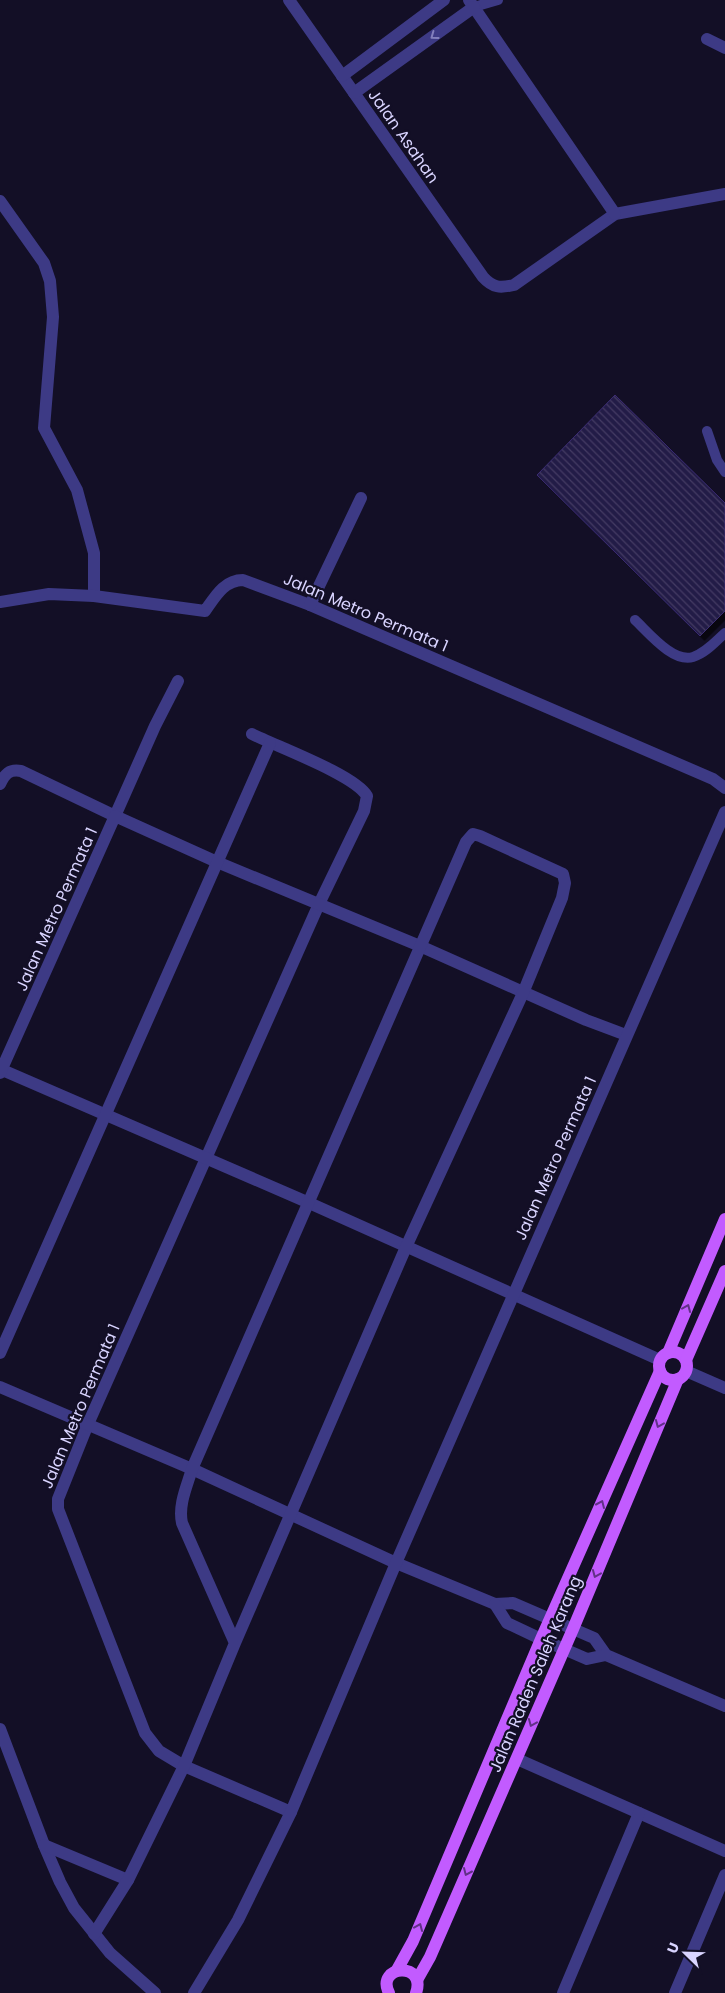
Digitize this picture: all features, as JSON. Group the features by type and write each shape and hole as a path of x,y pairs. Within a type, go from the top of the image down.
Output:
{"main road":[{"name":"Jalan Raden Saleh Karang","path":"387,1992 388,1978 397,1970 413,1941 541,1639 725,1219"},
{"name":"Jalan Raden Saleh Karang","path":"417,1990 725,1271"},
{"path":"678,1353 683,1370 667,1379 662,1361 678,1353"},
{"path":"397,1970 409,1971 417,1990"}],"street":[{"name":"Jalan Asahan","path":"289,0 489,283 496,287 514,285 615,214"},
{"path":"342,76 444,0"},
{"path":"354,93 471,4 540,101 615,214 725,194"},
{"path":"707,39 725,48"},
{"path":"0,201 44,263 50,281 54,317 44,428 77,490 94,553 94,596"},
{"path":"310,605 360,498"},
{"name":"Jalan Metro Permata 1","path":"0,602 49,594 94,596 205,611 223,587 234,580 243,580 310,605 719,780 725,788"},
{"name":"Jalan Metro Permata 1","path":"178,681 155,726 0,1070 307,1202 662,1361"},
{"name":"Jalan Metro Permata 1","path":"252,734 342,775 362,788 367,796 364,811 320,904 88,1424 58,1499 58,1509 145,1733 159,1751 184,1766 291,1812"},
{"path":"0,1353 270,742"},
{"name":"Jalan Metro Permata 1","path":"0,784 7,773 13,770 21,772 217,862 420,946 586,1020 626,1035"},
{"name":"Jalan Metro Permata 1","path":"194,1993 238,1920 291,1812 396,1563 725,812"},
{"path":"94,1934 128,1880 184,1766 406,1247 523,993 562,898 565,878 560,872 480,836 473,834 466,842 307,1202 192,1469 180,1515 235,1643"},
{"path":"683,1370 725,1388"},
{"path":"0,1388 192,1469 396,1563 495,1604 513,1603 594,1638 606,1655 725,1706"},
{"path":"495,1604 508,1623 541,1639 586,1659 606,1655"},
{"path":"0,1729 44,1845 74,1908 110,1953 155,1993"},
{"path":"517,1759 725,1850"},
{"path":"563,1993 639,1813"},
{"path":"44,1845 128,1880"},
{"path":"675,1993 725,1875"}],"lane":[{"path":"471,4 498,0"},
{"path":"707,431 717,460 725,472"},
{"path":"635,620 666,649 686,658 694,657 725,633"}],"building":[{"path":"615,395 725,503 725,611 700,636 537,475"}]}
